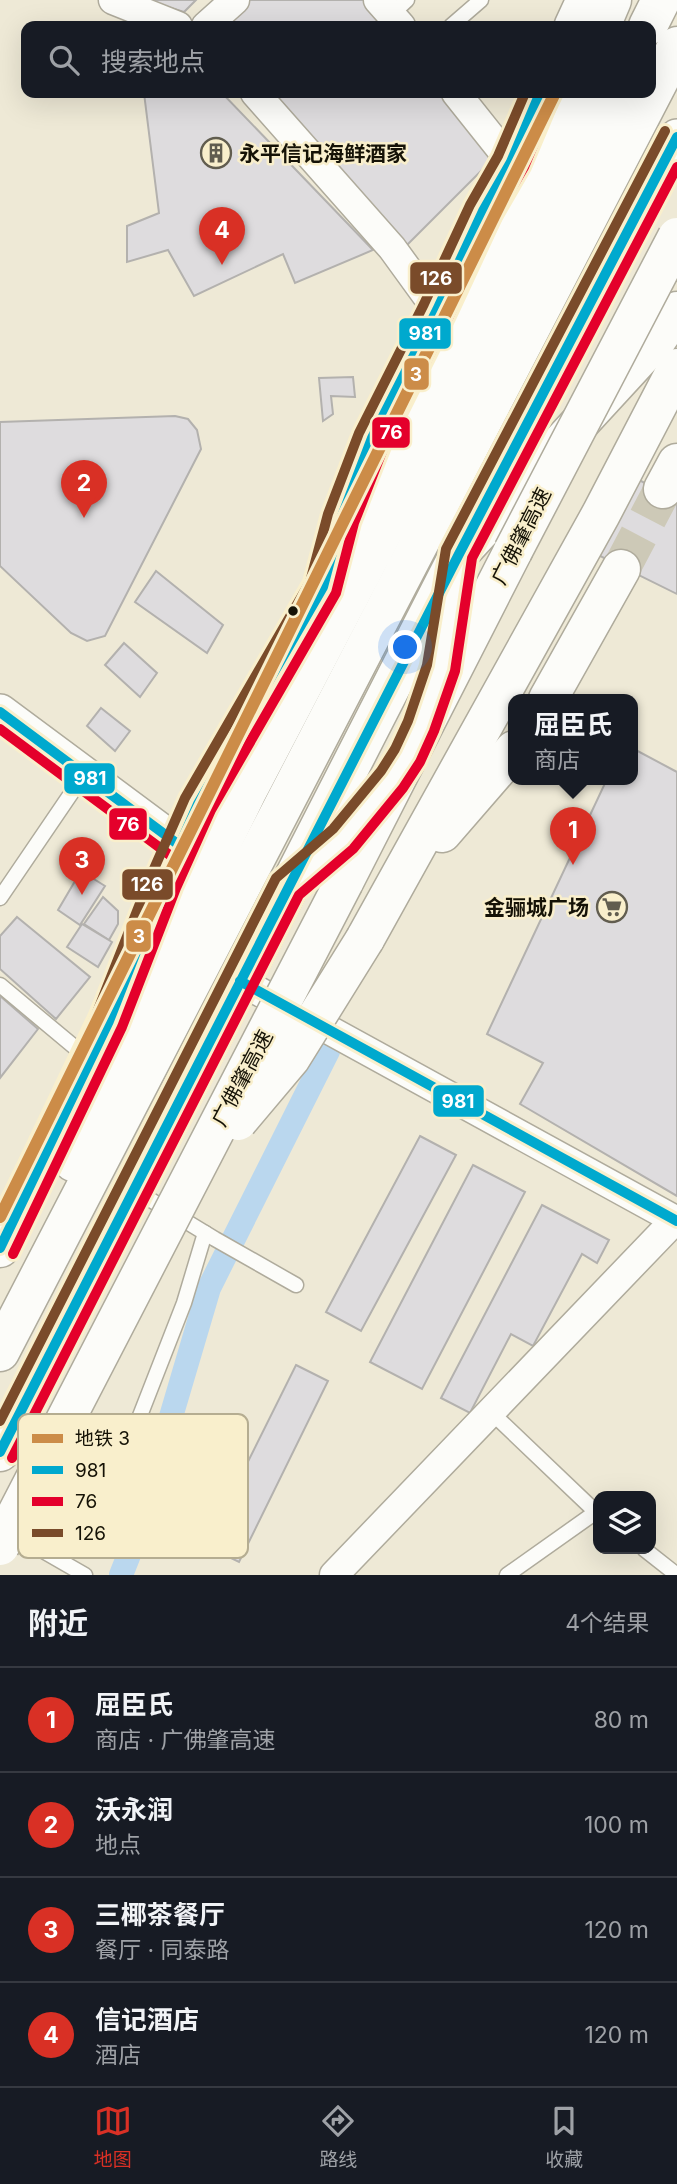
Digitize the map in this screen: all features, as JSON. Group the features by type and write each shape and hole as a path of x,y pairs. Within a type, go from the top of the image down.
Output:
{"main road":[{"path":"603,21 612,0"},
{"path":"650,21 661,0"},
{"path":"656,87 677,46"},
{"path":"0,1248 91,1061 127,980 179,845 208,785 323,587 500,259 571,98"},
{"path":"0,1332 132,1027 247,792 610,98"},
{"path":"0,1352 650,98"},
{"name":"广佛肇高速","path":"68,1414 677,237"},
{"path":"20,1414 459,554 671,339"},
{"path":"365,939 601,514 671,339"},
{"path":"551,694 621,569"},
{"path":"188,1182 290,1058 414,867 508,756"},
{"path":"0,1452 18,1417"},
{"name":"广佛肇高速","path":"0,1545 18,1510"}],"street":[{"path":"113,0 166,21"},
{"path":"212,21 235,0"},
{"path":"574,21 584,0"},
{"path":"260,98 392,248 438,310"},
{"path":"460,98 511,162"},
{"path":"323,587 341,519 373,438 438,310 483,211 511,162 538,98"},
{"path":"459,554 677,137"},
{"path":"0,712 179,845"},
{"path":"240,981 676,1221 334,1575"}],"lane":[{"path":"457,21 481,0"},
{"path":"0,898 83,776"},
{"path":"0,985 91,1061"},
{"path":"135,1190 296,1285"},
{"path":"141,1414 210,1236"},
{"path":"491,1412 593,1509"},
{"path":"507,1575 593,1516"},
{"path":"0,1527 18,1537"},
{"path":"650,1554 677,1575"},
{"path":"55,1558 85,1575"}],"building":[{"path":"145,0 196,0 184,12"},
{"path":"249,0 367,0 385,21 226,21"},
{"name":"永平信记海鲜酒家","path":"145,98 227,98 373,250 295,283 283,254 194,296 168,250 127,262 127,226 159,213"},
{"path":"270,98 450,98 498,154 403,249"},
{"path":"353,377 355,397 331,396 333,414 323,421 319,378"},
{"path":"175,416 188,419 197,430 201,449 105,636 87,641 71,633 0,566 0,422"},
{"path":"625,473 677,499 677,594 588,550"},
{"path":"156,571 223,625 207,653 135,602"},
{"path":"124,643 157,673 140,697 105,665"},
{"path":"101,708 130,731 115,751 87,726"},
{"name":"金骊城广场","path":"638,751 677,772 677,1196 520,1104 543,1063 487,1034 604,785 638,785"},
{"path":"81,871 105,886 80,925 58,910"},
{"path":"103,897 118,911 118,924 109,940 84,924"},
{"path":"17,917 90,977 56,1019 0,969 0,936"},
{"path":"82,924 112,942 98,967 67,947"},
{"path":"0,996 38,1029 0,1078"},
{"path":"420,1136 456,1155 361,1331 326,1312"},
{"path":"473,1165 525,1192 422,1389 370,1362"},
{"path":"542,1205 609,1240 597,1263 582,1254 533,1346 511,1334 470,1413 441,1398"},
{"path":"296,1365 328,1381 248,1544 248,1462"}],"waterway":[{"path":"172,1414 209,1288 328,1051"},
{"path":"121,1575 128,1558"}],"tunnel":[{"path":"621,569 663,489"}],"metro line":[{"name":"3","path":"0,1217 553,98"}],"transit line":[{"name":"126","path":"0,1216 96,1015 185,798 310,582 328,514 359,433 470,205 498,156 523,98"},
{"name":"981","path":"0,1248 109,1021 163,883 198,804 323,587 341,519 372,438 437,310 483,211 511,162 538,98"},
{"name":"76","path":"13,1254 122,1027 176,888 211,810 336,593 354,523 385,444 495,217 524,167 553,98"},
{"name":"126","path":"0,1421 276,878 333,829 381,771 395,749 408,721 427,665 446,549 665,131"},
{"name":"981","path":"19,1414 459,554 677,137"},
{"name":"76","path":"34,1414 299,895 353,849 403,788 420,762 455,671 472,558 677,167"},
{"name":"981","path":"0,712 179,845"},
{"name":"76","path":"0,729 171,856"},
{"name":"981","path":"240,981 677,1221"},
{"name":"981","path":"0,1452 18,1417"},
{"name":"76","path":"12,1458 18,1446"}],"place":[{"name":"永平信记海鲜酒家","path":"216,153"},
{"name":"信记酒店","path":"222,265"},
{"name":"沃永润","path":"84,518"},
{"name":"屈臣氏","path":"573,865"},
{"name":"三椰茶餐厅","path":"82,895"},
{"name":"金骊城广场","path":"612,907"}]}
